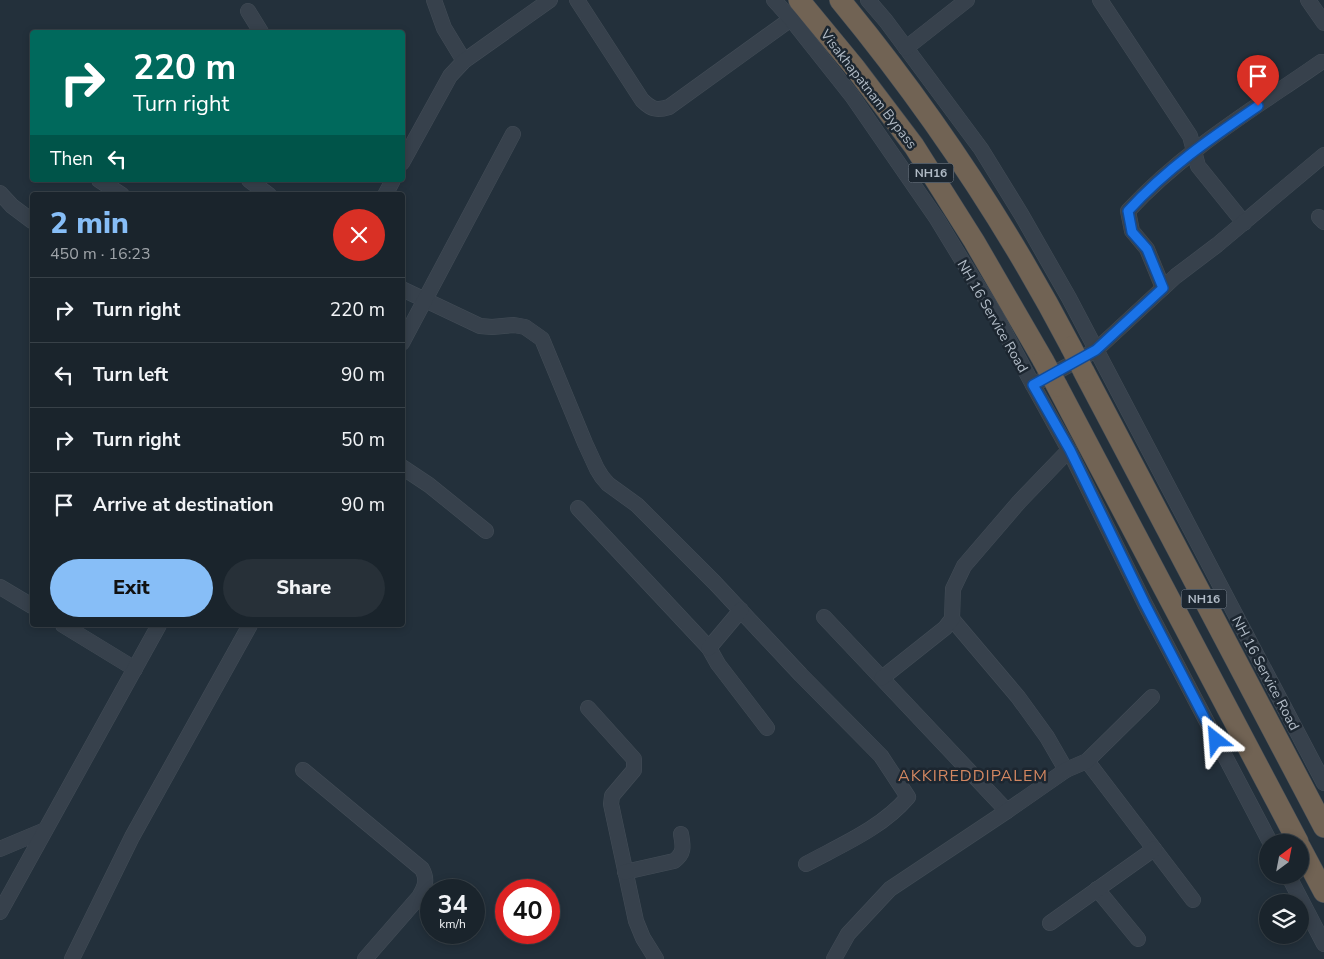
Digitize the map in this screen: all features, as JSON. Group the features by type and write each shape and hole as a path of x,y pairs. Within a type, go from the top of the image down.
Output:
{"highway":[{"name":"NH16","path":"840,0 884,54 941,132 987,200 1050,307 1324,827"},
{"name":"Visakhapatnam Bypass","path":"795,9 855,68 914,146 974,241 1043,360 1294,834"},
{"path":"1309,864 1324,892"}],"street":[{"path":"434,0 444,28 464,61"},
{"path":"406,146 450,76 464,61 550,0"},
{"path":"577,0 642,100 649,108 658,110 669,107 795,9"},
{"name":"NH 16 Service Road","path":"774,0 795,9 852,96 937,219 996,316 1070,450 1145,604 1266,834"},
{"name":"NH 16 Service Road","path":"868,0 981,149 1021,214 1069,298 1324,783"},
{"path":"906,48 967,0"},
{"path":"1100,0 1190,136 1198,166 1244,223"},
{"path":"1308,0 1324,23"},
{"path":"248,11 260,30"},
{"path":"1163,288 1147,249 1132,232 1128,211 1147,190 1194,150 1324,62"},
{"path":"405,338 513,134"},
{"path":"1033,385 1096,350 1163,288 1324,155"},
{"path":"102,182 117,192"},
{"path":"251,182 265,192"},
{"path":"0,193 12,206 30,220"},
{"path":"405,290 480,326 514,325 525,327 542,339 585,443 602,477 608,484 637,505 881,756 908,797 899,808 877,824 806,864"},
{"path":"882,678 945,628 952,620 953,589 964,566 1019,502 1070,450"},
{"path":"405,469 486,531"},
{"path":"578,508 708,648 767,728"},
{"path":"0,587 30,605"},
{"path":"708,648 741,610"},
{"path":"824,617 1007,811"},
{"path":"952,620 1018,697 1047,737 1066,770"},
{"path":"66,627 135,668"},
{"path":"0,912 158,627"},
{"path":"72,959 132,836 249,627"},
{"path":"834,959 848,934 890,889 1066,770 1086,761 1152,697"},
{"path":"588,708 634,759 634,770 612,796 611,804 636,921 642,938 656,959"},
{"path":"1086,761 1193,900"},
{"path":"303,770 422,869 426,877 425,887 412,905 365,959"},
{"path":"0,849 45,830"},
{"path":"625,872 674,861 680,857 683,850 681,834"},
{"path":"1050,923 1154,849"},
{"path":"1293,884 1324,944"},
{"path":"1097,889 1138,940"}],"district":[{"name":"AKKIREDDIPALEM","path":"973,775"}],"route":[{"path":"1216,740 1145,604 1070,450 1033,385 1096,350 1163,288 1147,249 1132,232 1128,211 1147,190 1194,150 1258,106"}]}
